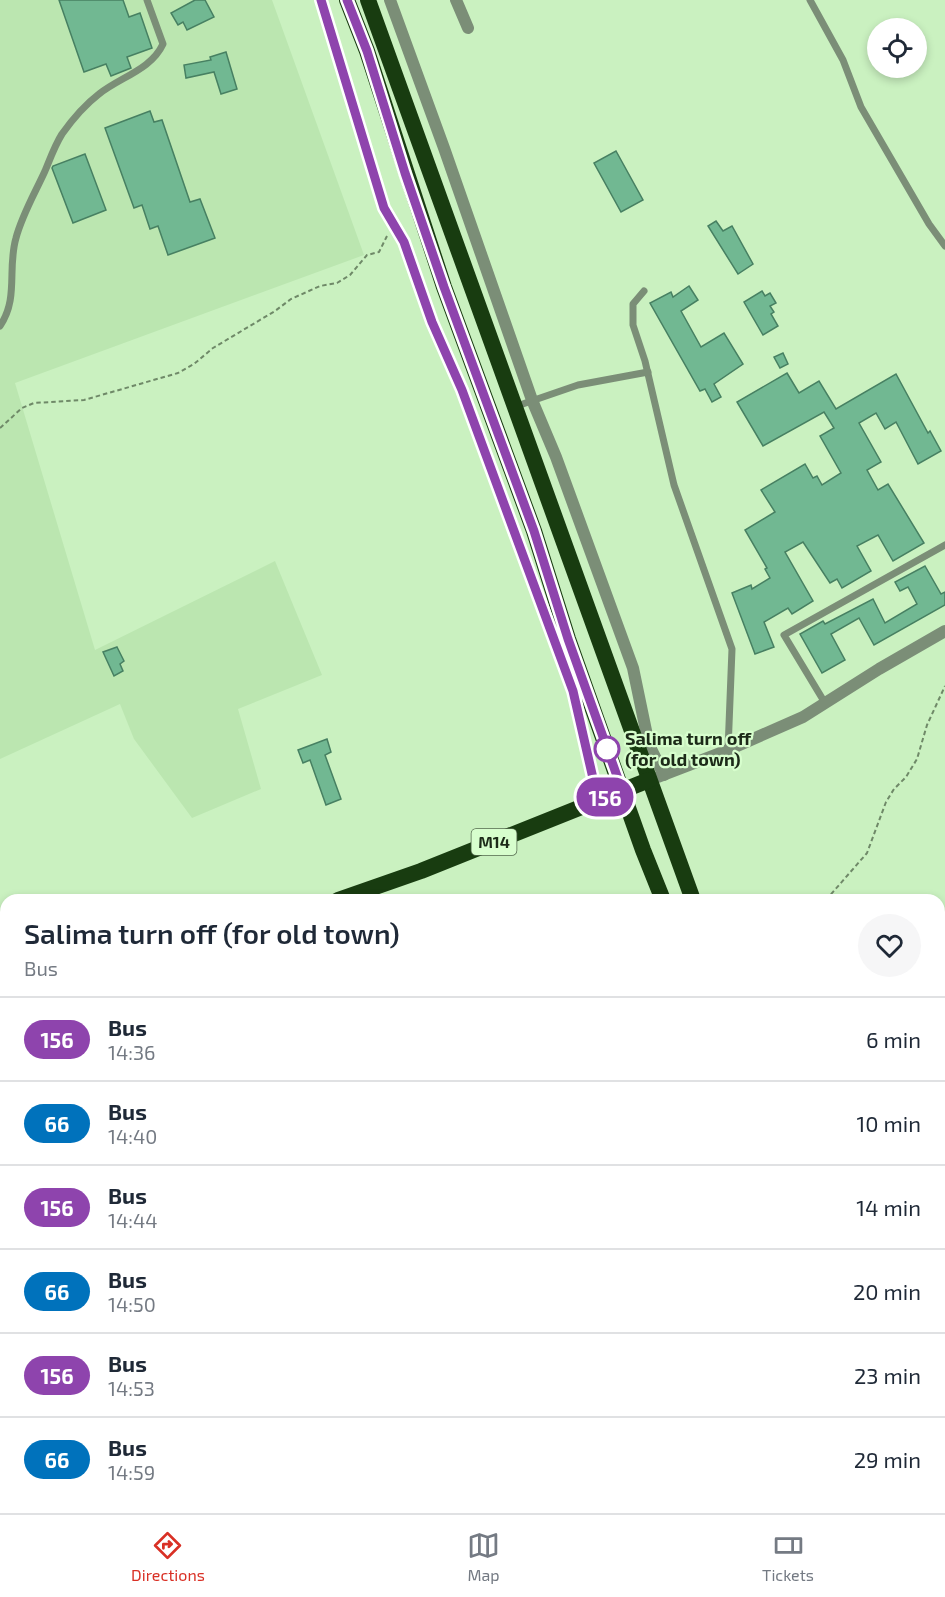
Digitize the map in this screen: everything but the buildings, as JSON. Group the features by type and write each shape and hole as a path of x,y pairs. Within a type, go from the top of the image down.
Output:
{"highway":[{"path":"347,0 367,51 444,287 534,531 568,639 661,894"},
{"path":"368,0 514,407 657,778 691,894"},
{"name":"M14","path":"355,894 455,858 657,778"}],"street":[{"path":"321,0 375,183 392,223 404,242 432,322 462,390 573,691 598,800"},
{"path":"390,0 532,400 556,456 633,668 657,778 803,717 945,632"},
{"path":"456,0 468,28"}],"lane":[{"path":"0,326 9,313 13,280 12,258 16,236 62,135 99,94 155,58 160,51 163,44 147,0"},
{"path":"810,0 843,60 861,107 929,224 945,246"},
{"path":"644,291 633,304 633,325 648,372 674,485 732,649 728,750"},
{"path":"514,407 578,385 648,372"},
{"path":"825,703 784,635 945,545"}],"path":[{"path":"0,428 22,408 34,403 84,400 178,373 291,299 320,286 337,283 350,275 367,255 379,252 392,223"},
{"path":"831,894 867,853 886,802 917,759 927,725 945,686"}],"shaded area":[{"path":"0,0 272,0 364,255 15,383 95,650 275,561 322,675 238,709 261,789 192,818 134,739 120,704 0,759"}],"bus line":[{"name":"156","path":"321,0 384,208 404,242 432,322 462,390 573,691 598,800 622,790 568,639 534,531 444,287 367,51 347,0"}],"place":[{"name":"Salima turn off (for old town)","path":"607,749"}]}
